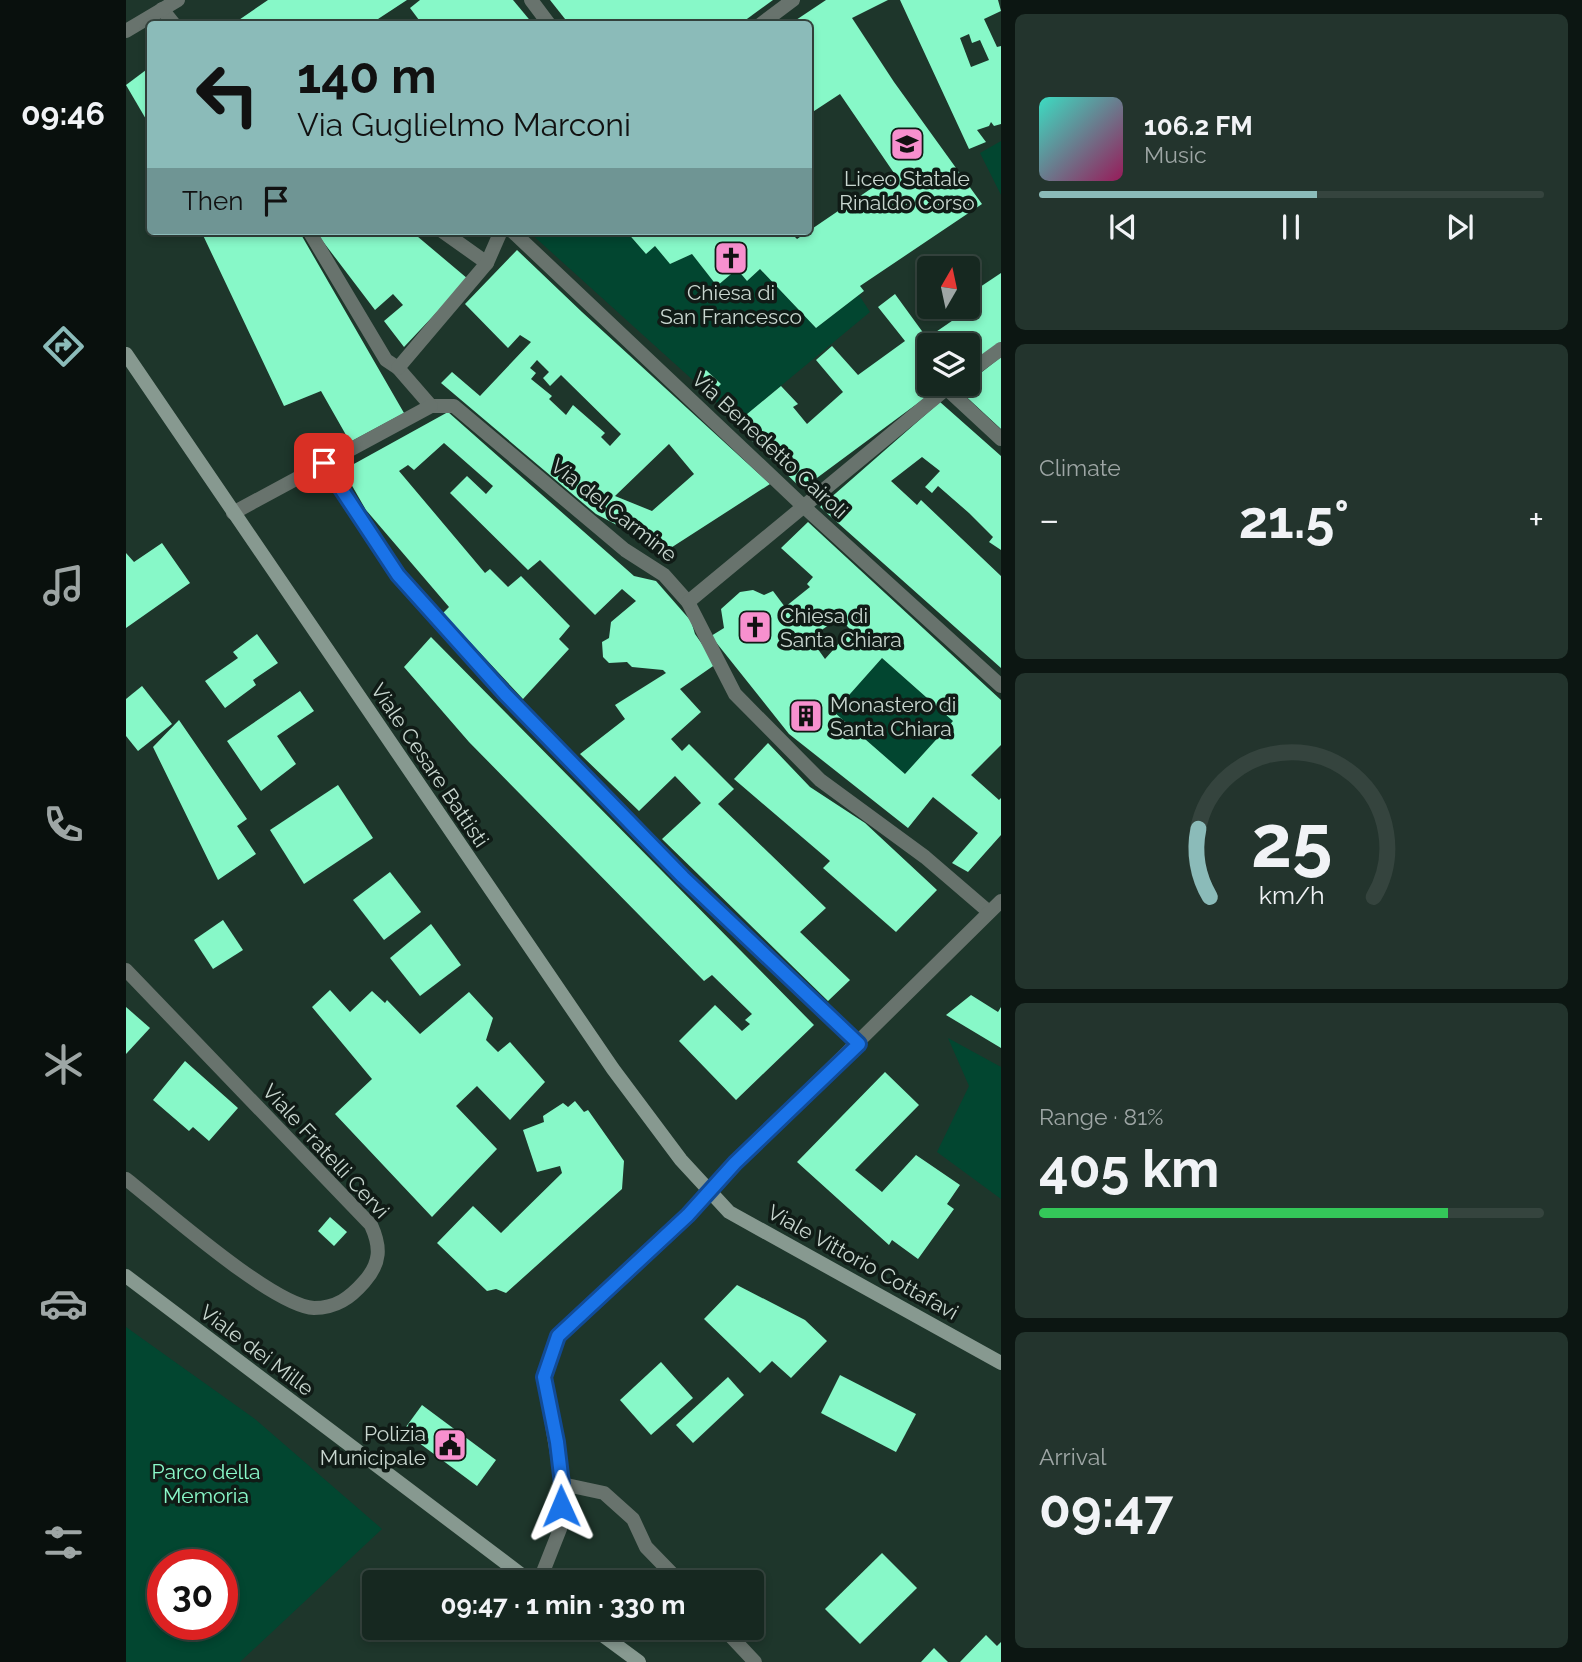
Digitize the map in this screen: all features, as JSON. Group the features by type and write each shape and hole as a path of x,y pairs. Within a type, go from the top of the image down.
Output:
{"street":[{"path":"126,32 178,0"},
{"path":"531,0 547,21"},
{"path":"765,21 793,0"},
{"path":"162,9 172,21"},
{"path":"233,513 431,405 398,368 386,360 311,235"},
{"path":"448,235 487,263"},
{"path":"398,368 487,263 499,235"},
{"name":"Via Benedetto Cairoli","path":"516,235 802,505 1001,686"},
{"path":"980,364 1001,349"},
{"name":"Viale Cesare Battisti","path":"126,354 613,1069 665,1140 710,1192"},
{"path":"688,602 937,396"},
{"path":"959,396 1001,439"},
{"name":"Via del Carmine","path":"431,405 454,406 625,550 664,575 688,602 735,694 820,780 925,857 989,912"},
{"path":"324,463 398,575 505,694 683,877 859,1044"},
{"path":"544,1570 560,1529 562,1484 544,1377 558,1336 607,1293 710,1192 735,1163 859,1044 1001,901"},
{"name":"Viale Fratelli Cervi","path":"126,970 371,1225 379,1242 379,1259 372,1273 351,1297 329,1307 311,1308 267,1290 126,1180"},
{"name":"Viale Vittorio Cottafavi","path":"710,1192 729,1212 1001,1363"},
{"name":"Viale dei Mille","path":"126,1276 515,1570"},
{"path":"562,1484 604,1493 633,1519 646,1547 668,1570"},
{"path":"609,1640 639,1662"},
{"path":"734,1640 755,1662"}],"green space":[{"path":"1001,141 1001,195 980,153"},
{"path":"532,235 629,235 646,254 655,246 670,264 692,254 717,286 737,269 747,281 760,269 816,328 859,295 870,312 735,424 710,395 721,383 706,370 695,382"},
{"path":"882,658 953,721 905,774 834,712"},
{"path":"948,1038 1001,1067 1001,1199 937,1152 969,1086"},
{"name":"Parco della Memoria","path":"126,1327 255,1419 382,1529 240,1662 126,1662"}],"building":[{"path":"268,0 407,0 378,19 380,21 237,21"},
{"path":"420,0 513,0 530,21 420,21 410,8"},
{"path":"550,0 773,0 744,21 567,21"},
{"name":"Liceo Statale Rinaldo Corso","path":"826,0 888,0 852,18 894,82 982,204 860,286 864,291 816,328 760,269 747,281 737,269 717,286 692,254 670,264 655,246 646,254 629,235 793,235 797,239 803,235 812,235 812,229 894,173 840,94 812,112 812,21 794,21"},
{"path":"900,0 998,0 1001,11 984,19 997,47 1001,46 1001,124 994,126 991,122 989,126 977,130 986,142 969,149","holes":["969,34 972,43 980,40 989,60 971,67 960,38"]},
{"path":"147,69 147,121 126,85"},
{"path":"203,235 301,235 404,413 350,442 321,391 284,406"},
{"path":"318,235 416,235 468,279 404,347 384,321 403,305 393,294 375,310"},
{"path":"517,250 770,484 666,551 596,514 441,383 452,372 480,396 531,342 520,335 508,348 465,304","holes":["537,360 549,372 543,378 550,386 561,375 621,434 610,446 601,437 605,433 573,405 566,415 549,399 552,396 531,379 536,373 530,368","669,444 694,474 652,511 615,496"]},
{"path":"1001,273 1001,342 980,357 980,333 934,333 955,319 980,319 980,287"},
{"path":"895,294 923,333 917,333 917,396 927,396 802,489 735,424 781,386 798,404 793,407 807,424 843,392 816,360 832,346 858,375 905,341 878,307"},
{"path":"1001,357 1001,429 965,396 980,396 980,374"},
{"path":"706,370 721,384 710,395 695,382"},
{"path":"940,402 1001,456 1001,550 989,542 993,537 938,486 932,493 925,487 940,471 922,457 891,481 917,505 921,500 1001,576 1001,668 820,507"},
{"path":"448,412 634,576 656,581 691,621 695,634 716,664 680,689 701,712 671,739 682,751 689,744 734,789 718,804 826,908 800,932 850,980 828,1001 662,839 701,803 675,776 639,811 580,754 625,719 615,705 666,673 663,670 632,667 627,662 609,663 603,657 602,642 609,638 611,622 636,601 622,589 595,615 540,560 528,570 450,493 467,476 486,494 493,486 444,443 414,470 408,465 399,471 485,573 490,569 508,587 521,576 570,626 559,639 569,649 523,699 443,613 449,607 366,510 343,470"},
{"name":"Monastero di Santa Chiara","path":"808,522 1001,700 1001,745 971,775 999,800 1001,798 1001,835 968,872 952,863 978,833 933,797 908,828 789,734 711,636 724,628 721,609 740,592 753,590 764,595 773,591 785,607 810,587 807,584 813,577 781,548","holes":["839,618 851,630 825,659 810,638","882,658 953,721 905,774 834,712"]},
{"path":"162,543 190,583 126,628 126,553 134,562"},
{"path":"257,634 278,663 253,680 256,685 225,708 205,681 238,658 233,652"},
{"path":"431,637 814,1025 736,1100 679,1041 715,1005 742,1031 750,1024 745,1020 752,1014 712,975 704,981 469,742 404,667"},
{"path":"142,686 172,724 138,751 126,736 126,699"},
{"path":"300,691 314,711 277,736 296,764 261,791 227,741"},
{"path":"179,720 247,819 237,826 256,854 218,880 153,747"},
{"path":"768,743 810,787 865,823 937,890 896,932 823,868 830,861 734,779"},
{"path":"338,785 373,838 304,884 270,830"},
{"path":"390,872 421,912 384,940 353,900"},
{"path":"223,920 243,950 213,969 194,940"},
{"path":"431,924 461,965 420,996 390,958"},
{"path":"330,990 350,1012 372,991 385,1003 387,1000 420,1034 469,992 493,1018 486,1040 498,1052 510,1042 545,1082 510,1120 477,1086 456,1106 497,1149 432,1217 335,1114 372,1079 312,1007"},
{"path":"971,995 998,1012 1001,1007 1001,1048 946,1015"},
{"path":"126,1007 150,1028 126,1054"},
{"path":"185,1061 238,1108 209,1141 193,1127 189,1131 153,1100"},
{"path":"885,1072 919,1105 855,1170 882,1192 916,1155 960,1185 947,1204 954,1209 918,1259 892,1240 889,1245 797,1162"},
{"path":"575,1101 584,1112 588,1110 624,1161 622,1189 506,1293 496,1289 487,1291 437,1243 473,1206 501,1233 562,1173 560,1166 537,1172 523,1130 544,1122 543,1116 563,1103 568,1107"},
{"path":"330,1217 347,1232 334,1246 318,1231"},
{"path":"737,1285 805,1320 827,1341 791,1378 772,1361 760,1373 704,1319"},
{"path":"661,1362 693,1398 651,1435 620,1400"},
{"path":"840,1375 916,1414 896,1452 821,1413"},
{"path":"728,1377 744,1395 693,1443 676,1425"},
{"name":"Polizia Municipale","path":"422,1405 496,1460 477,1486 403,1431"},
{"path":"882,1553 917,1588 860,1644 825,1609"},
{"path":"986,1635 997,1646 1001,1642 1001,1662 960,1662"},
{"path":"934,1648 948,1662 921,1662"}],"place":[{"name":"Liceo Statale Rinaldo Corso","path":"907,144"},
{"name":"Chiesa di San Francesco","path":"731,258"},
{"name":"Chiesa di Santa Chiara","path":"755,627"},
{"name":"Monastero di Santa Chiara","path":"806,716"},
{"name":"Polizia Municipale","path":"450,1445"}],"route":[{"path":"324,463 398,575 505,694 683,877 859,1044 735,1163 688,1215 558,1336 544,1377 557,1442 562,1484 561,1506"}]}
